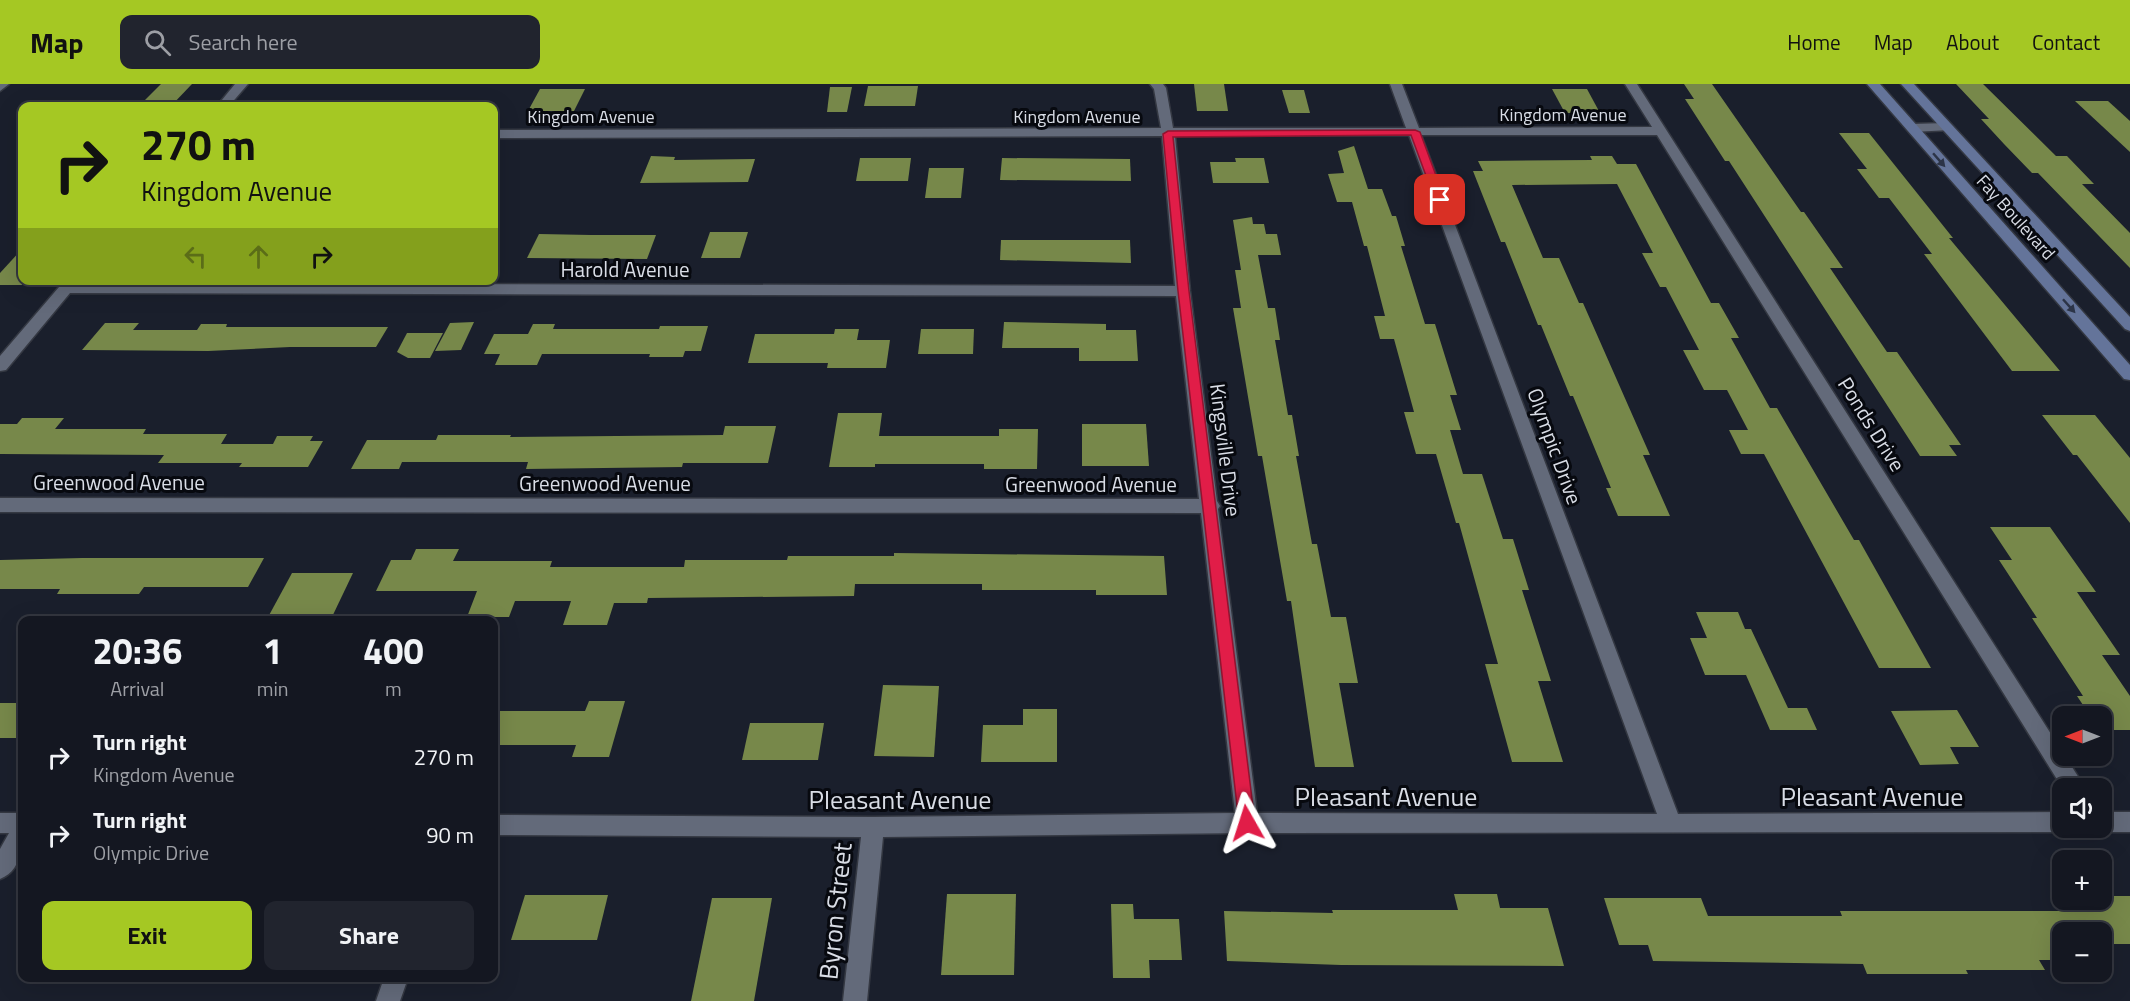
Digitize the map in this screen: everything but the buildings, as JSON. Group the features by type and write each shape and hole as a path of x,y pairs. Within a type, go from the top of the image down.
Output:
{"main road":[{"name":"Fay Boulevard","path":"1873,84 2130,375"},
{"name":"Fay Boulevard","path":"1907,84 2130,326"}],"street":[{"path":"0,87 3,84"},
{"path":"226,102 242,84"},
{"name":"Kingsville Drive","path":"1156,84 1160,88 1168,134 1184,291 1247,823"},
{"name":"Olympic Drive","path":"1396,84 1671,824"},
{"name":"Ponds Drive","path":"1631,84 2068,778"},
{"path":"1912,128 1947,127"},
{"name":"Kingdom Avenue","path":"498,134 1661,131"},
{"path":"0,366 68,285"},
{"name":"Harold Avenue","path":"228,285 1184,291"},
{"name":"Greenwood Avenue","path":"0,505 1211,506"},
{"name":"Pleasant Avenue","path":"498,825 873,827 1247,823 2052,822"},
{"path":"2112,822 2130,822"},
{"path":"0,823 18,823"},
{"name":"Byron Street","path":"855,1001 873,827"},
{"path":"0,869 18,839"},
{"path":"388,1001 395,982"}],"route":[{"path":"1247,823 1184,291 1168,134 1415,132 1440,200"}]}
